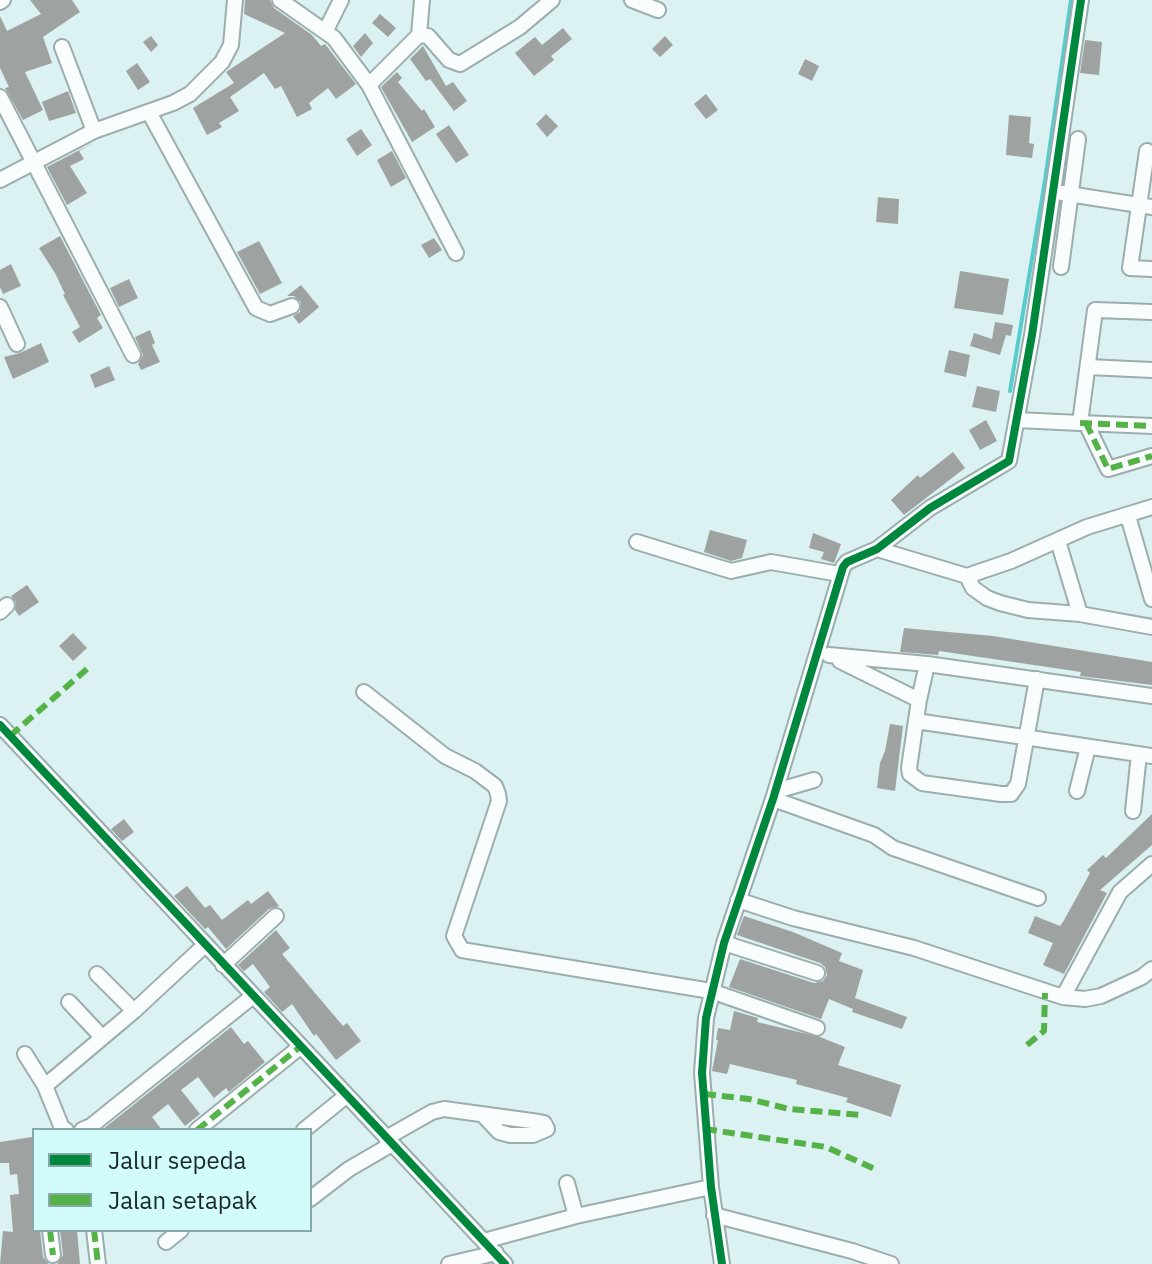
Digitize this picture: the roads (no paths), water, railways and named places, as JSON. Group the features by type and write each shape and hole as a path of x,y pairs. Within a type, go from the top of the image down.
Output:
{"street":[{"path":"0,180 94,131 190,94 222,62 231,45 235,0"},
{"path":"280,0 326,30 369,85 456,253"},
{"path":"326,30 341,0"},
{"path":"369,85 419,35 422,0"},
{"path":"419,35 428,36 449,60 460,64 520,27 552,0"},
{"path":"632,0 658,10"},
{"path":"722,1264 711,1187 702,1073 706,1018 724,943 823,654 839,574 847,562 877,549 930,508 1009,461 1054,191 1081,0"},
{"path":"62,47 94,131"},
{"path":"0,97 133,355"},
{"path":"149,112 256,308 270,314 292,306"},
{"path":"1061,267 1078,139"},
{"path":"1147,151 1145,206 1130,268 1152,269"},
{"path":"1054,191 1145,206"},
{"path":"0,307 17,344"},
{"path":"1152,312 1095,310 1083,423 1108,469 1152,456"},
{"path":"1088,367 1152,370"},
{"path":"1017,420 1152,426"},
{"path":"877,549 967,576 1087,527 1152,507"},
{"path":"1128,516 1152,599"},
{"path":"1058,541 1080,614"},
{"path":"637,542 731,571 771,562 839,574"},
{"path":"967,576 973,588 1000,603 1028,610 1080,614 1152,627"},
{"path":"823,654 927,664 1152,696"},
{"path":"823,654 919,700"},
{"path":"927,664 909,768 915,780 922,783 1011,794 1018,784 1037,679"},
{"path":"364,692 445,756 475,771 495,786 499,801 454,936 462,950 711,991 817,1028"},
{"path":"916,721 1146,755 1133,811"},
{"path":"0,725 500,1259"},
{"path":"1077,791 1088,747"},
{"path":"774,795 814,780"},
{"path":"774,795 869,833 893,848 1038,898"},
{"path":"1063,997 1120,892 1152,864"},
{"path":"738,900 793,918 914,948 1063,997 1085,999 1101,996 1152,969"},
{"path":"223,965 276,916"},
{"path":"724,943 817,973"},
{"path":"45,1086 134,1011 205,945"},
{"path":"97,974 134,1011"},
{"path":"86,1128 253,996"},
{"path":"69,1002 102,1037"},
{"path":"199,1128 300,1047"},
{"path":"25,1054 45,1086 62,1128"},
{"path":"306,1128 346,1096"},
{"path":"312,1197 432,1112 444,1109 484,1116"},
{"path":"567,1183 576,1216"},
{"path":"484,1241 576,1216 711,1187"},
{"path":"714,1215 891,1264"},
{"path":"50,1232 53,1255"},
{"path":"94,1232 98,1264"},
{"path":"166,1242 178,1232"},
{"path":"449,1264 500,1259"}],"waterway":[{"path":"1010,391 1071,0"}]}
